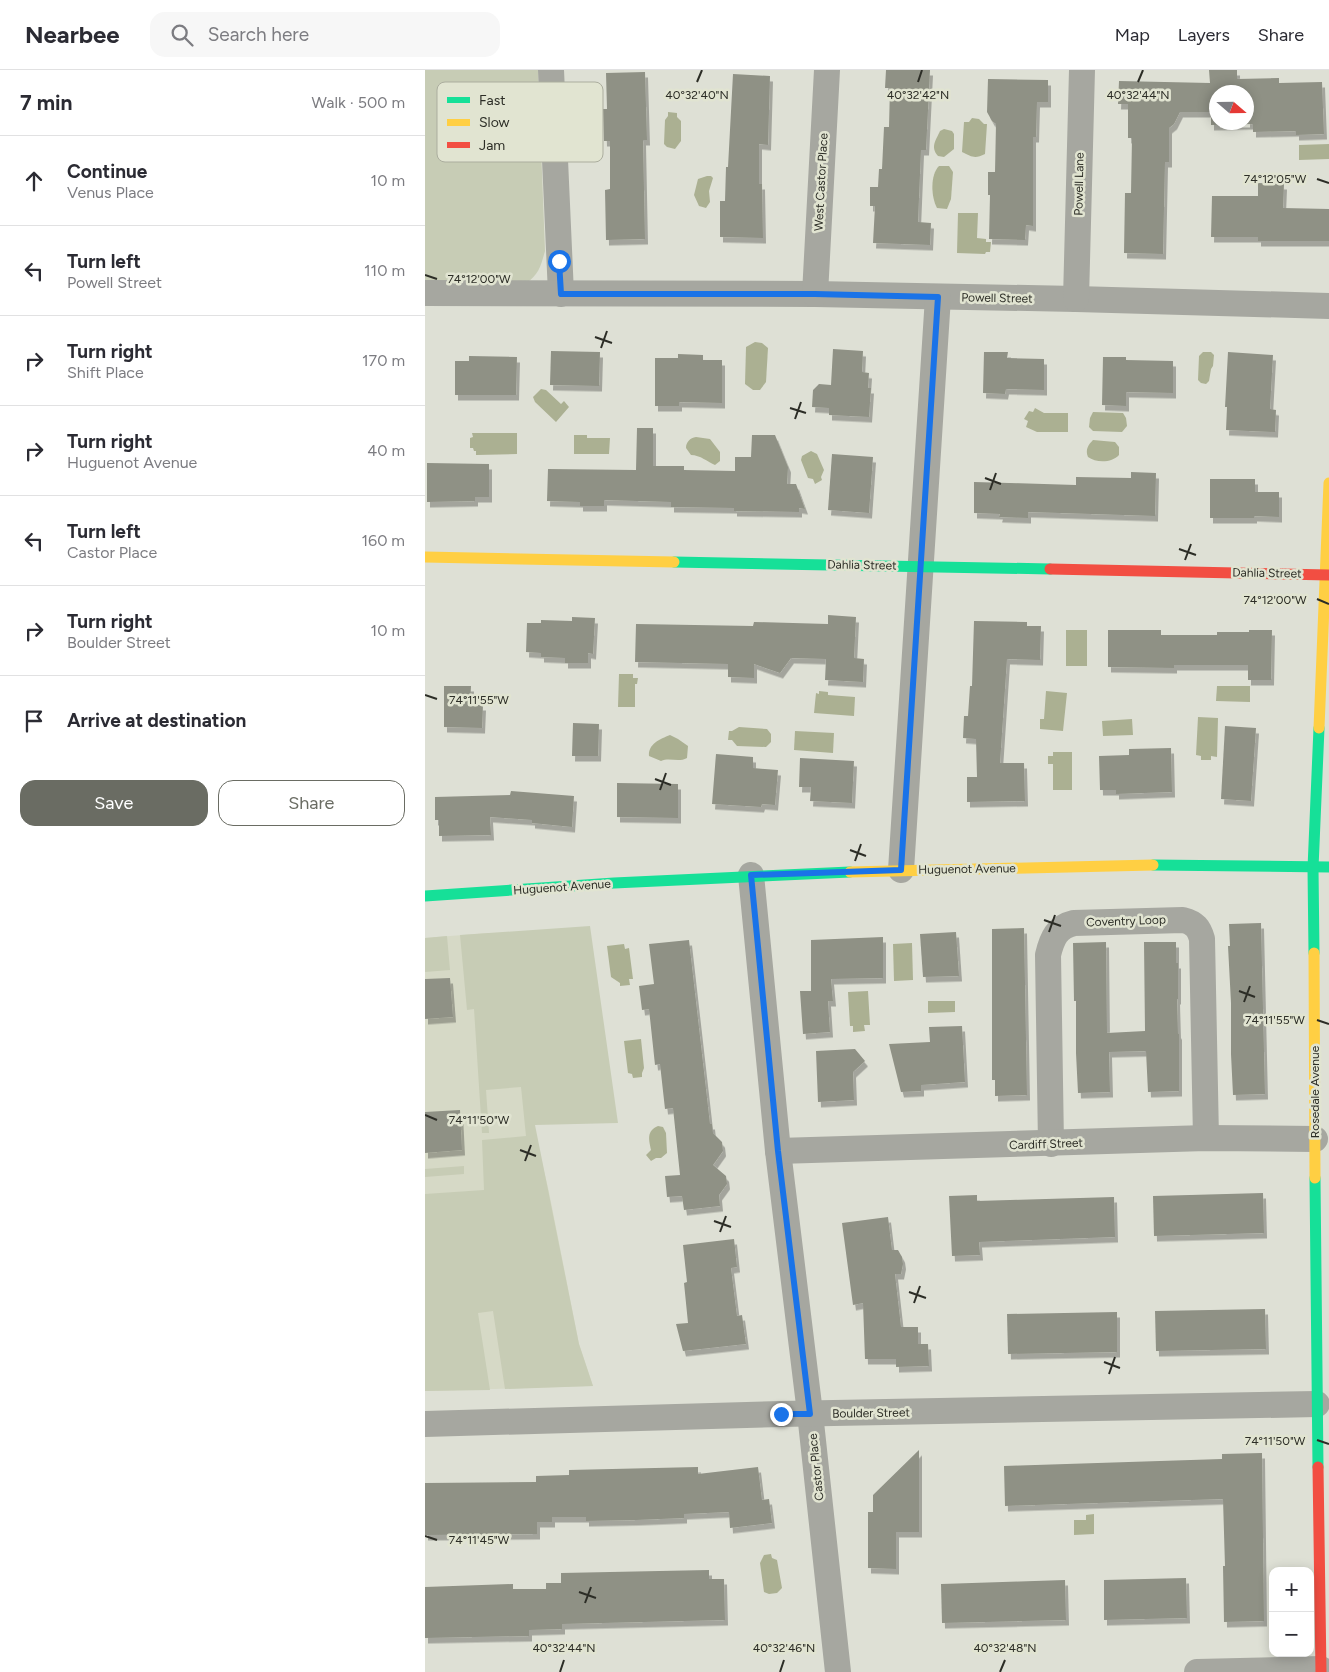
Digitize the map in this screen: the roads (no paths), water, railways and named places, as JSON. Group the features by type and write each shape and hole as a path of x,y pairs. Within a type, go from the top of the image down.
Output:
{"street":[{"name":"West Castor Place","path":"815,294 827,70"},
{"name":"Powell Lane","path":"1076,299 1081,70"},
{"path":"555,162 561,294"},
{"name":"Powell Street","path":"425,292 815,294 1329,306"},
{"path":"901,870 938,297"},
{"name":"Rosedale Avenue","path":"1321,1670 1313,868 1327,575 1329,483"},
{"name":"Dahlia Street","path":"425,557 1327,575"},
{"name":"Huguenot Avenue","path":"425,896 751,875 901,870 1184,866 1329,868"},
{"name":"Castor Place","path":"751,875 778,1151 810,1414 838,1672"},
{"name":"Coventry Loop","path":"1051,1144 1048,955 1051,942 1057,932 1064,925 1074,922 1183,920 1196,925 1200,931 1202,939 1206,1138"},
{"name":"Cardiff Street","path":"778,1151 1206,1138 1315,1139"},
{"name":"Boulder Street","path":"425,1424 1317,1404"},
{"path":"1197,1672 1321,1670"}]}
